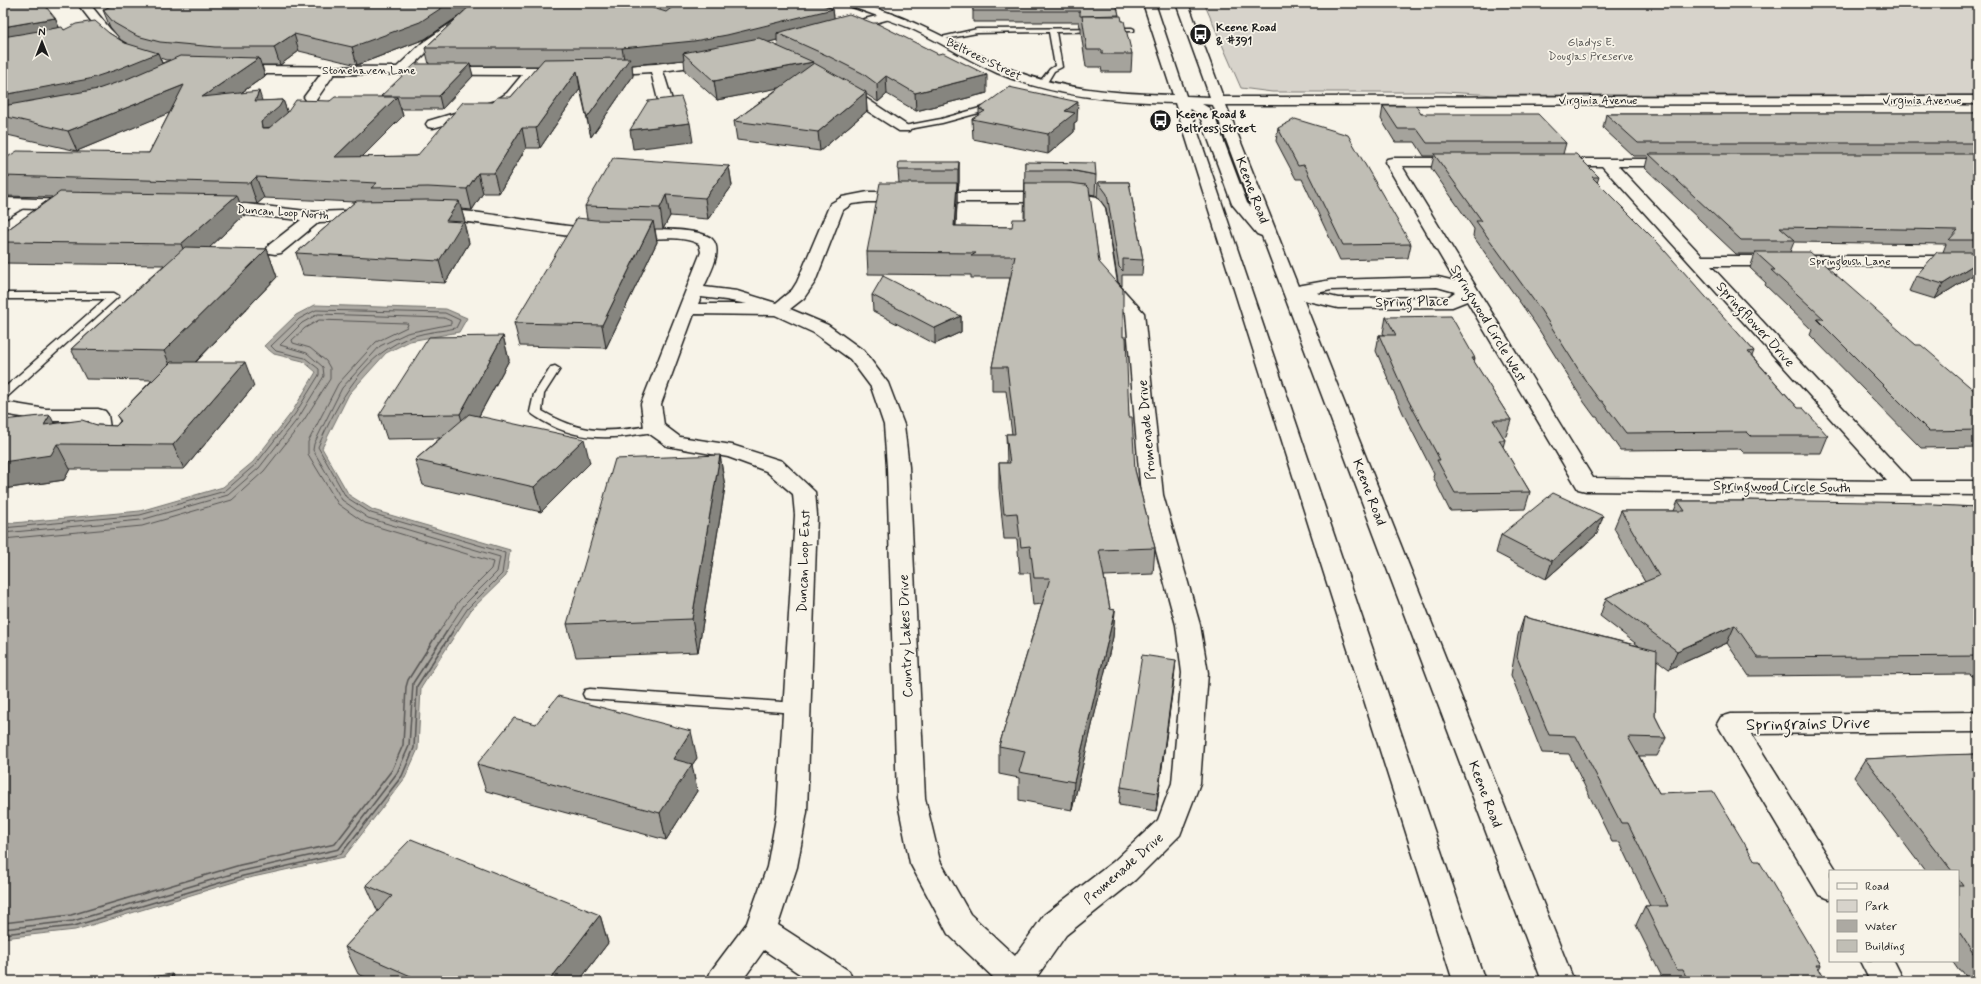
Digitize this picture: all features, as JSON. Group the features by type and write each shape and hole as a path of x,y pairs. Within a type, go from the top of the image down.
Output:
{"street":[{"path":"83,3 116,44 131,54"},
{"path":"401,70 426,46 464,19 479,3"},
{"name":"Beltrees Street","path":"851,3 889,16 940,38 1002,70 1042,84 1085,94 1112,97 1188,95 1218,101"},
{"path":"1149,3 1188,95 1469,981"},
{"name":"Keene Road","path":"1182,3 1218,101 1558,981"},
{"path":"830,32 889,16"},
{"path":"91,35 106,32"},
{"path":"588,72 656,68 723,59"},
{"path":"656,68 665,100"},
{"name":"Stonehaven Lane","path":"221,70 572,71"},
{"path":"309,100 330,70"},
{"path":"433,124 500,104 512,96 532,71"},
{"path":"829,81 857,96 904,128"},
{"path":"1188,95 1195,105 1208,115 1240,204 1273,242"},
{"name":"Virginia Avenue","path":"1218,101 1978,100"},
{"name":"Springwood Circle West","path":"1479,162 1392,162 1586,484"},
{"path":"1543,162 1693,162"},
{"name":"Springflower Drive","path":"1606,162 1699,261 1905,487"},
{"name":"Promenade Drive","path":"778,310 798,294 806,282 836,207 848,200 868,197 1069,197 1091,200 1095,204 1108,284 1135,312 1152,494 1188,625 1195,673 1186,783 1170,827 1124,871 1055,925 1019,980"},
{"path":"3,203 84,206"},
{"name":"Duncan Loop North","path":"200,207 246,209 315,217 386,215"},
{"path":"418,214 469,216 599,235 676,235 692,236 704,240 709,246 709,252 651,404 654,428"},
{"path":"275,249 315,217"},
{"name":"Springbush Lane","path":"1699,261 1978,261"},
{"name":"Spring Place","path":"1292,292 1338,303 1452,302 1470,291"},
{"name":"Country Lakes Drive","path":"690,301 778,310 821,329 856,355 881,387 894,425 898,460 911,798 925,863 959,924 1019,980"},
{"path":"3,408 46,415 98,415 101,439 121,445"},
{"name":"Duncan Loop East","path":"654,428 674,442 732,451 774,466 804,492 806,515 792,812 782,867 760,930 723,981"},
{"name":"Springwood Circle South","path":"1586,484 1978,488"},
{"name":"Springrains Drive","path":"1829,884 1731,724 1978,722"},
{"path":"760,930 837,981"},
{"path":"1877,962 1888,981"}],"lane":[{"path":"1042,84 1052,70 1060,67 1052,30"},
{"path":"940,38 977,31 1132,30"},
{"path":"904,128 942,121 1002,104"},
{"path":"3,217 22,204"},
{"path":"3,296 114,296 3,395"},
{"path":"555,369 539,394 536,412 554,424 581,433 619,434 654,428"},
{"path":"590,694 797,708"}],"green space":[{"name":"Gladys E. Douglas Preserve","path":"1204,3 1978,3 1978,95 1496,95 1444,92 1272,92 1241,88"}],"water":[{"path":"315,305 446,309 467,318 459,332 410,341 386,353 349,394 322,448 349,495 373,510 510,550 506,576 471,610 421,688 418,749 405,778 344,857 244,879 75,930 3,938 3,524 140,511 223,487 253,462 292,412 316,372 303,361 274,354 264,346 296,315"}],"building":[{"path":"21,3 43,3 55,18 3,27 3,6"},
{"path":"116,3 449,3 420,22 352,47 294,34 274,47 215,47 160,42 137,36 114,23 103,10"},
{"path":"467,3 637,3 666,12 674,6 671,3 819,3 833,9 727,35 694,41 622,48 425,48 472,4 463,7"},
{"path":"973,3 1116,3 1119,15 1080,16 1080,11 973,11"},
{"path":"849,14 876,23 938,54 943,53 987,75 915,93 886,76 877,84 862,73 777,33"},
{"path":"1082,16 1121,16 1122,21 1124,21 1132,54 1102,54 1102,50 1087,50"},
{"path":"95,21 109,33 125,43 158,53 89,79 3,95 3,37 62,27 64,30 76,24"},
{"path":"759,38 813,62 714,81 683,53"},
{"path":"180,56 259,58 202,97 259,91 255,101 283,100 279,107 261,122 262,128 269,128 287,113 296,100 330,101 335,97 397,97 335,157 417,156 463,102 493,102 497,97 511,97 544,59 630,58 587,118 577,71 536,128 522,128 494,173 478,173 467,189 428,187 371,188 377,183 256,177 250,183 3,176 3,160 17,151 149,153 184,85 68,131 3,116 3,106 98,89 127,79"},
{"path":"814,63 866,92 818,132 734,121"},
{"path":"415,64 470,64 439,96 381,96"},
{"path":"1009,87 1078,102 1065,111 1075,113 1048,134 972,119 985,111 979,109"},
{"path":"681,97 690,123 630,130 648,101"},
{"path":"1383,106 1416,106 1421,114 1538,114 1566,143 1427,143 1417,129 1398,129"},
{"path":"1789,113 1978,113 1978,143 1638,143 1606,114 1790,114"},
{"path":"1295,119 1348,135 1411,244 1343,245 1304,165 1298,166 1278,128"},
{"path":"1434,154 1576,154 1599,177 1592,177 1657,242 1754,351 1748,352 1798,408 1803,408 1828,436 1751,436 1747,432 1626,433 1589,386 1540,309 1476,221 1482,221"},
{"path":"1649,154 1978,154 1978,240 1949,240 1958,230 1780,227 1795,240 1741,240"},
{"path":"613,158 729,166 705,198 666,195 660,208 585,206"},
{"path":"899,162 959,162 958,170 898,170"},
{"path":"1025,162 1095,163 1096,175 1070,170 1025,170"},
{"path":"1098,182 1129,182 1143,260 1123,259 1123,271 1119,267 1107,194"},
{"path":"880,183 957,183 954,226 1012,227 1013,219 1025,219 1025,183 1070,183 1086,185 1089,188 1099,262 1123,289 1123,337 1126,337 1129,417 1132,417 1135,470 1155,548 1099,550 1110,609 1115,610 1074,782 1019,772 1025,751 999,746 1050,578 1034,578 1030,546 1021,547 1017,513 1004,514 999,463 1010,463 1006,434 1015,434 1007,367 992,367 1015,256 971,256 976,253 867,252"},
{"path":"60,192 237,195 181,244 3,242 3,233"},
{"path":"356,201 459,201 446,221 463,222 439,261 296,253"},
{"path":"577,218 595,220 653,221 602,325 514,323"},
{"path":"185,247 267,249 164,351 71,349"},
{"path":"1755,252 1810,252 1916,345 1921,345 1976,392 1978,392 1978,430 1929,431 1817,319 1824,319 1771,270 1775,270"},
{"path":"1937,252 1978,252 1978,262 1943,284 1916,276"},
{"path":"883,276 961,316 935,328 872,295"},
{"path":"1451,316 1475,358 1472,358 1511,420 1493,420 1505,440 1499,440 1530,492 1455,493 1437,460 1440,460 1406,396 1379,335 1396,335 1386,317"},
{"path":"503,336 460,414 379,415 429,337"},
{"path":"171,362 245,362 173,445 57,444 51,455 3,462 3,420 50,415 44,425 82,420 97,425 116,426 121,421 117,416"},
{"path":"469,414 584,439 534,487 415,460"},
{"path":"720,455 692,619 567,624 615,459"},
{"path":"1553,493 1603,516 1552,561 1501,535"},
{"path":"1743,500 1932,503 1934,505 1978,507 1978,656 1758,658 1735,625 1677,651 1606,598 1659,576 1621,511 1685,511 1678,501 1744,501"},
{"path":"1524,617 1657,651 1655,716 1666,738 1628,737 1659,793 1713,791 1755,861 1759,861 1821,965 1816,965 1826,981 1688,981 1683,970 1677,970 1645,906 1668,906 1628,823 1621,823 1576,736 1549,735 1517,657"},
{"path":"1142,655 1176,660 1158,793 1121,787"},
{"path":"558,696 691,731 673,759 692,764 660,813 477,764 514,718 536,724"},
{"path":"1978,754 1978,955 1977,953 1973,953 1959,932 1959,886 1963,886 1959,880 1959,870 1951,870 1865,759"},
{"path":"411,839 600,915 549,981 422,981 345,947 392,896 366,885"},
{"path":"172,974 170,981 122,981"}],"place":[{"name":"Keene Road & #391","path":"1201,34"},
{"name":"Keene Road & Beltress Street","path":"1160,121"}]}
